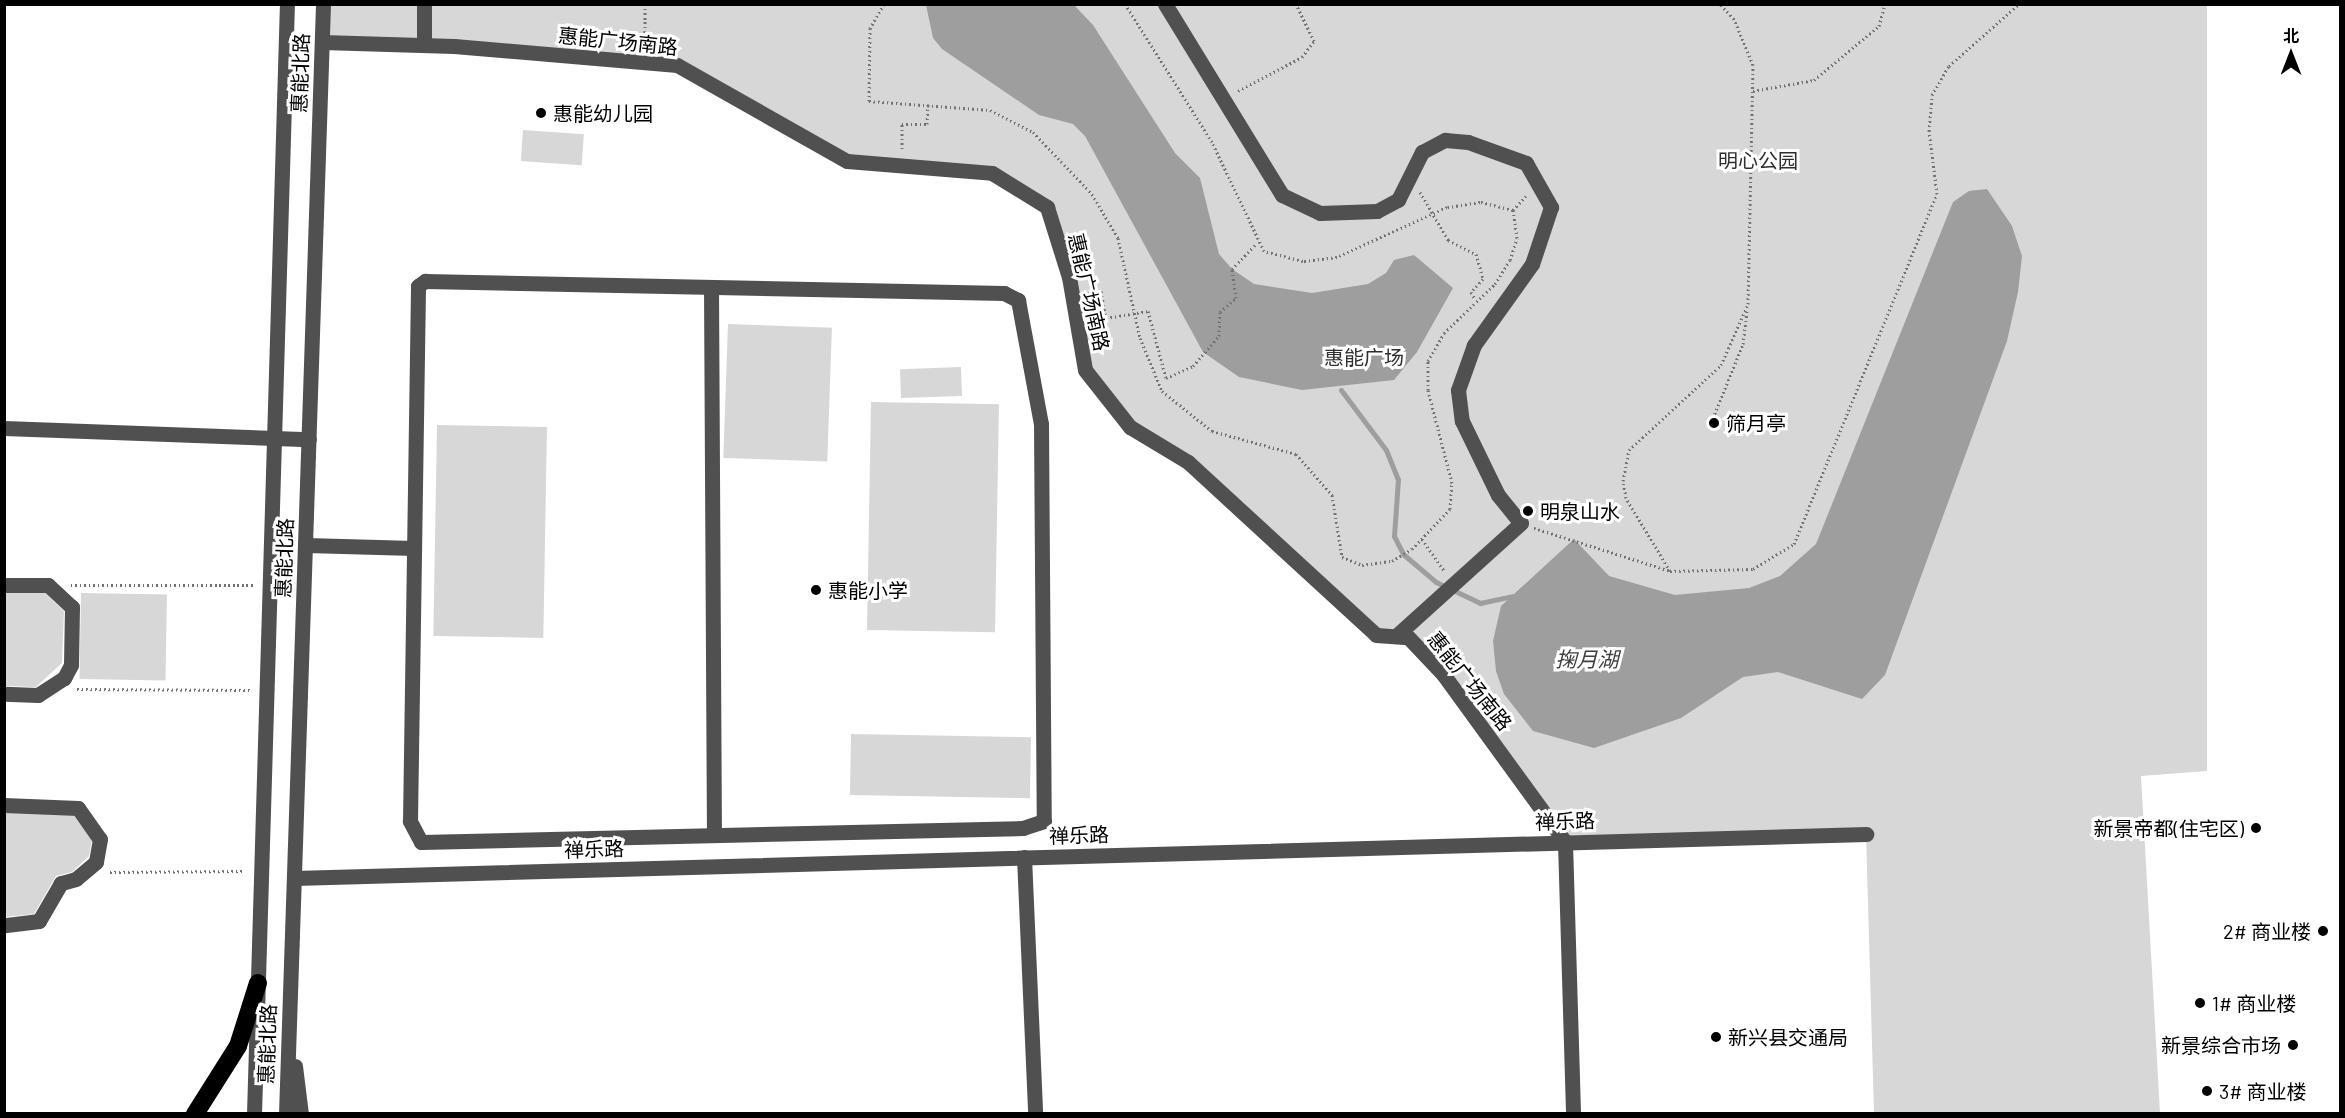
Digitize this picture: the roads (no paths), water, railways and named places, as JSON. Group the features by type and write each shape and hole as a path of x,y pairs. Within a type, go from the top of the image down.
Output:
{"highway":[{"path":"195,1113 238,1046 258,983"}],"street":[{"name":"惠能北路","path":"254,1113 287,4"},
{"name":"惠能北路","path":"286,1113 323,4"},
{"path":"424,4 424,45"},
{"path":"1165,4 1226,98 1282,195 1320,213 1377,211 1398,200 1422,152 1445,140 1468,142 1526,163 1551,207 1532,264 1474,345 1458,390 1462,421 1498,495 1521,523 1396,636"},
{"name":"惠能广场南路","path":"322,42 424,45 677,65 847,161 992,173 1047,207 1072,296 1085,370 1130,428 1188,462 1376,635 1408,637 1443,674 1565,842"},
{"path":"425,281 711,287 1004,293 1018,300 1041,424 1044,821 1023,828 421,842 410,821 418,286 425,281"},
{"path":"711,287 714,835"},
{"path":"4,428 309,439"},
{"path":"306,545 414,548"},
{"path":"4,585 48,585 72,607 71,665 52,689 38,695 4,694"},
{"path":"4,805 62,804 87,814 100,839 96,862 88,866 76,879 61,883 39,921 4,926"},
{"name":"禅乐路","path":"294,878 1866,834"},
{"path":"1565,842 1573,1113"},
{"path":"1023,857 1035,1113"},
{"path":"289,1009 301,1113"}],"water":[{"path":"1073,4 1093,25 1175,153 1200,178 1219,254 1232,269 1254,284 1312,293 1368,284 1386,273 1394,260 1414,255 1453,288 1417,352 1394,380 1302,390 1239,377 1203,352 1085,136 1073,124 1039,115 942,49 933,38 926,5"},
{"name":"掬月湖","path":"1987,189 2012,226 2022,256 2018,292 2007,341 1885,675 1862,699 1778,672 1743,677 1681,718 1594,748 1533,731 1504,694 1496,671 1493,641 1501,606 1574,539 1609,576 1675,595 1749,588 1780,576 1816,544 1953,202 1969,191"}],"waterway":[{"path":"1341,390 1386,450 1398,479 1394,536 1403,554 1436,582 1480,603 1512,596"}],"place":[{"name":"惠能幼儿园","path":"541,113"},
{"name":"筛月亭","path":"1714,423"},
{"name":"明泉山水","path":"1528,511"},
{"name":"惠能小学","path":"816,590"},
{"name":"新景帝都(住宅区)","path":"2256,828"},
{"name":"2# 商业楼","path":"2323,931"},
{"name":"1# 商业楼","path":"2200,1003"},
{"name":"新兴县交通局","path":"1716,1037"},
{"name":"新景综合市场","path":"2293,1045"},
{"name":"3# 商业楼","path":"2207,1091"}],"park label":[{"name":"明心公园","path":"1758,160"},
{"name":"惠能广场","path":"1364,357"}]}
